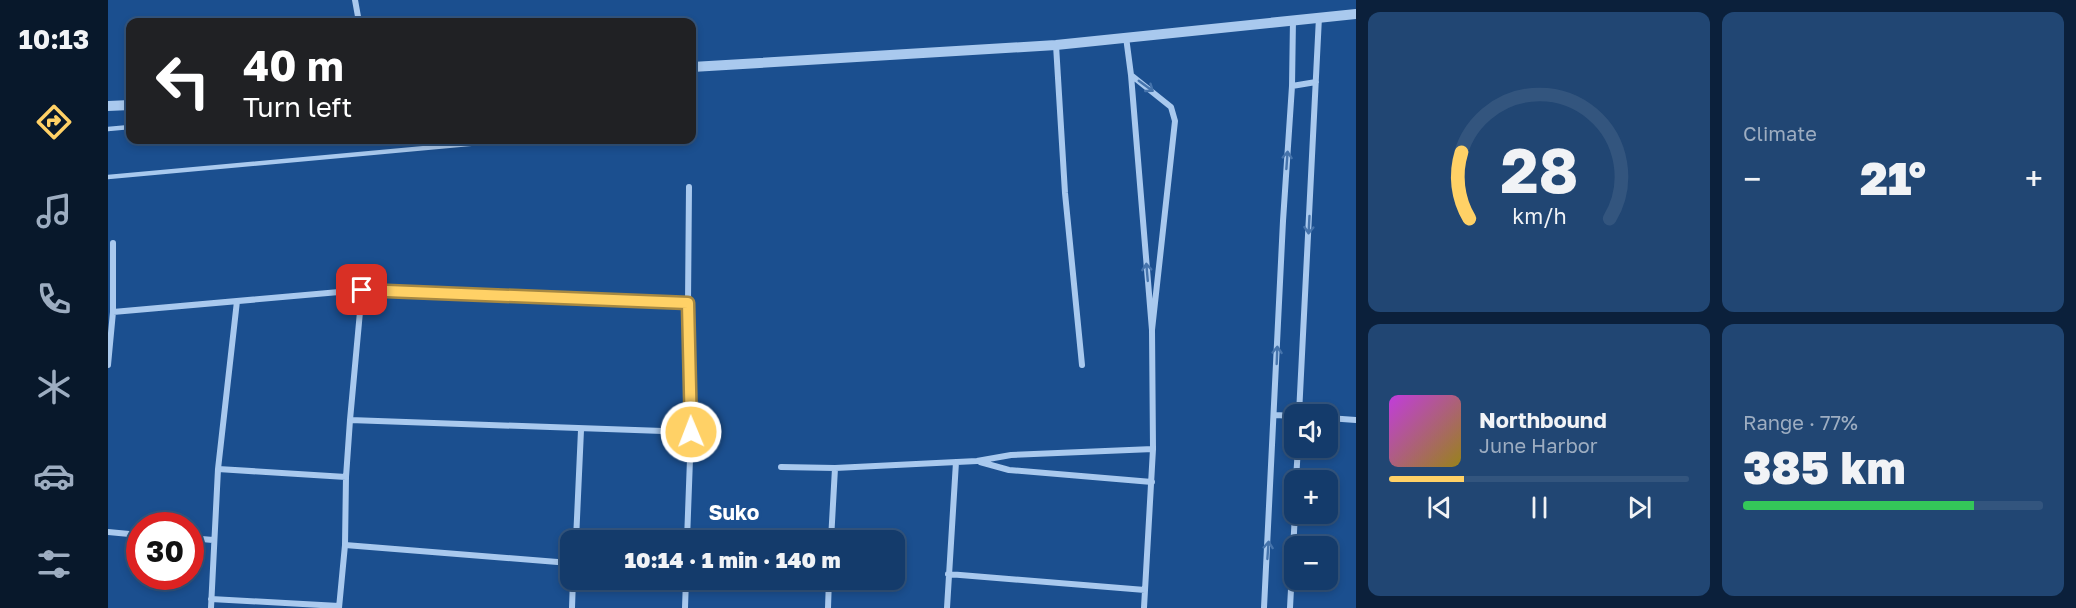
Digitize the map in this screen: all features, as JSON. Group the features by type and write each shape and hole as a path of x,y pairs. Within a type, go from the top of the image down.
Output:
{"street":[{"path":"355,0 358,18"},
{"path":"696,67 1056,45 1125,36 1356,14"},
{"path":"1300,404 1319,17"},
{"path":"1264,608 1292,86 1293,19"},
{"path":"1125,36 1131,75 1152,330 1153,448 1144,608"},
{"path":"1056,45 1065,193 1082,365"},
{"path":"1131,75 1171,107 1175,121 1152,330"},
{"path":"1292,86 1316,82"},
{"path":"108,106 126,105"},
{"path":"687,530 691,432 688,303 689,187"},
{"path":"108,365 112,312 113,243"},
{"path":"112,312 362,290 688,303"},
{"path":"211,599 339,607 345,545 350,420 362,290"},
{"path":"211,608 218,469 237,301"},
{"path":"1275,415 1284,415"},
{"path":"1338,419 1356,420"},
{"path":"350,420 581,430 691,432"},
{"path":"576,530 581,430"},
{"path":"781,467 835,468 977,461 1011,455 1153,448"},
{"path":"977,461 1009,470 1152,482"},
{"path":"947,608 956,462"},
{"path":"832,530 835,468"},
{"path":"218,469 346,477"},
{"path":"1290,608 1294,524"},
{"path":"108,532 126,534"},
{"path":"204,539 213,540"},
{"path":"345,545 560,562"},
{"path":"948,574 1145,590"},
{"path":"572,608 573,590"},
{"path":"685,608 686,590"},
{"path":"828,608 829,590"}],"lane":[{"path":"108,129 126,127"},
{"path":"108,177 469,144"}],"district":[{"name":"Suko","path":"734,512"}],"route":[{"path":"362,290 688,303 691,432"}]}
